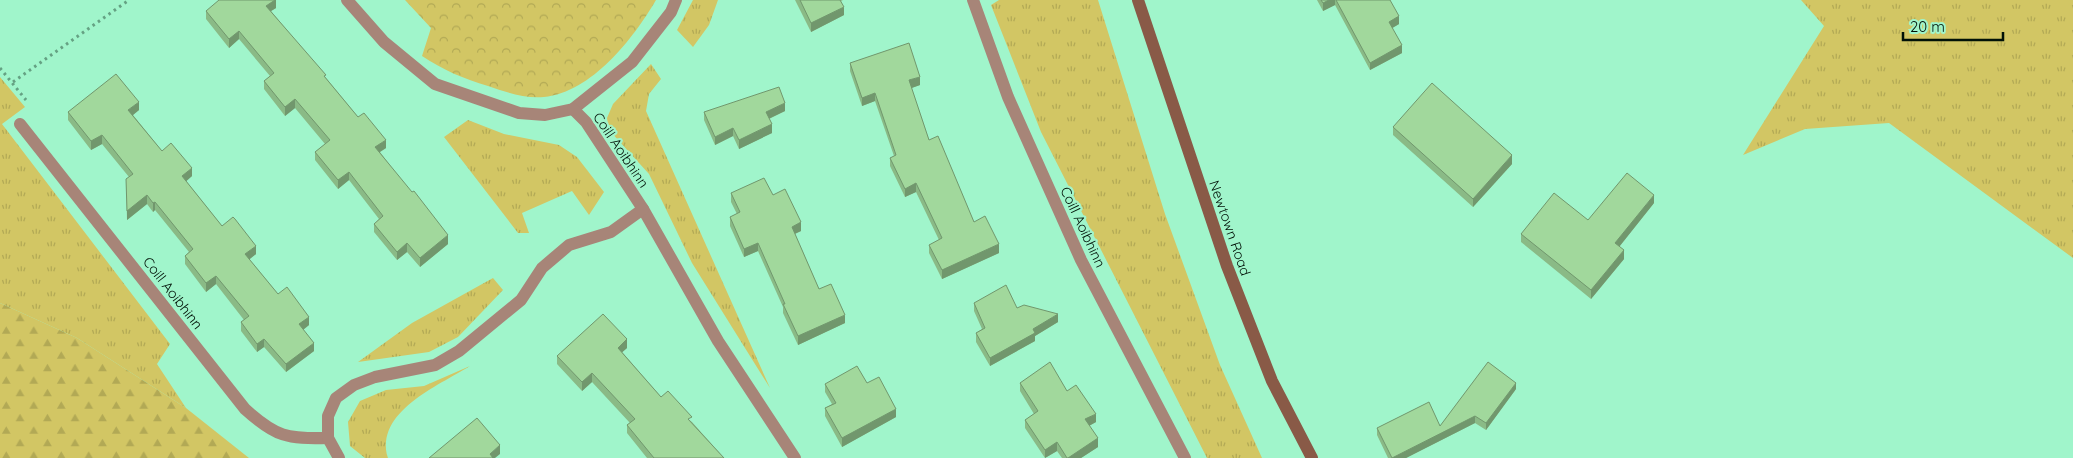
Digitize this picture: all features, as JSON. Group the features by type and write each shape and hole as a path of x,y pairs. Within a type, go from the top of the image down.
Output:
{"main road":[{"name":"Newtown Road","path":"1138,0 1227,266 1272,381 1312,458"}],"street":[{"name":"Coill Aoibhinn","path":"347,0 384,42 435,84 519,112 545,115 573,109 632,62 671,12 676,0"},
{"name":"Coill Aoibhinn","path":"973,0 1008,97 1081,260 1184,458"},
{"name":"Coill Aoibhinn","path":"573,109 586,122 643,209 718,341 796,458"},
{"name":"Coill Aoibhinn","path":"20,124 245,409 268,430 295,439 328,438 328,416 336,398 354,385 375,377 435,365 459,351 521,300 542,268 569,245 611,232 643,209"},
{"path":"328,438 339,458"}],"path":[{"path":"13,82 129,0"},
{"path":"0,68 13,82 34,113 20,124"}],"green space":[{"path":"405,0 656,0 623,47 594,74 579,85 562,93 544,97 530,97 502,91 471,80 446,70 422,56 431,28"},
{"path":"693,0 718,0 709,25 693,47 677,30"},
{"path":"999,0 1098,0 1165,214 1220,365 1262,458 1207,458 1041,132 991,5"},
{"path":"1801,0 2073,0 2073,258 1889,123 1805,129 1743,155 1824,26"},
{"path":"651,64 661,79 649,94 646,111 770,388 692,263 649,174 609,130 607,118 613,104"},
{"path":"0,77 25,107 2,124 170,344 157,364 186,408 77,338 0,303"},
{"path":"468,120 504,134 559,145 577,157 604,192 589,215 572,191 522,213 529,233 518,233 444,137"},
{"path":"493,278 503,290 458,337 429,352 358,362 412,323"},
{"path":"0,303 77,338 186,408 249,458 0,458"},
{"path":"470,366 426,392 399,414 390,427 386,442 388,458 365,458 350,446 348,422 360,401 386,390 424,386"}],"building":[{"path":"219,0 275,0 266,6 326,75 324,76 358,117 364,113 386,140 375,147 412,192 414,191 448,235 420,258 407,243 397,252 374,224 383,216 349,172 338,180 315,152 330,140 295,99 285,107 264,81 274,73 239,31 229,39 206,11"},
{"path":"800,0 840,0 844,7 811,23"},
{"path":"1336,0 1390,0 1399,16 1389,22 1402,45 1370,63"},
{"path":"909,43 920,77 909,80 929,140 938,136 974,222 985,216 999,244 942,270 929,245 942,238 916,183 905,189 890,158 896,155 875,93 862,98 850,63"},
{"path":"116,74 139,102 128,110 162,151 171,143 192,168 182,176 222,226 233,217 235,219 256,246 245,254 278,294 287,287 309,317 299,324 314,343 286,364 264,339 257,344 241,322 249,316 216,276 206,283 185,256 193,249 155,202 153,203 147,195 127,211 126,179 133,174 102,135 91,141 68,112"},
{"path":"1432,83 1512,155 1473,199 1393,127"},
{"path":"779,87 785,103 766,112 772,124 739,140 733,128 715,137 704,112"},
{"path":"1627,173 1654,195 1615,243 1624,250 1591,290 1521,234 1554,193 1588,220"},
{"path":"764,178 773,195 785,189 801,222 792,227 819,289 831,284 845,315 798,336 758,243 744,249 730,217 740,212 731,193"},
{"path":"1006,285 1017,308 1024,305 1058,314 1033,329 1035,333 990,358 976,333 985,328 974,303"},
{"path":"603,314 627,339 618,348 661,397 668,391 692,417 688,419 724,458 654,458 627,425 635,419 592,373 582,382 557,356"},
{"path":"1050,362 1067,391 1076,385 1096,414 1085,419 1098,438 1068,458 1057,442 1045,450 1025,420 1038,411 1020,383"},
{"path":"1488,362 1516,383 1486,423 1475,416 1392,458 1377,428 1429,402 1440,426"},
{"path":"857,366 867,383 879,377 896,409 842,438 825,408 836,403 825,384"},
{"path":"477,418 500,445 490,454 493,458 429,458"}]}
